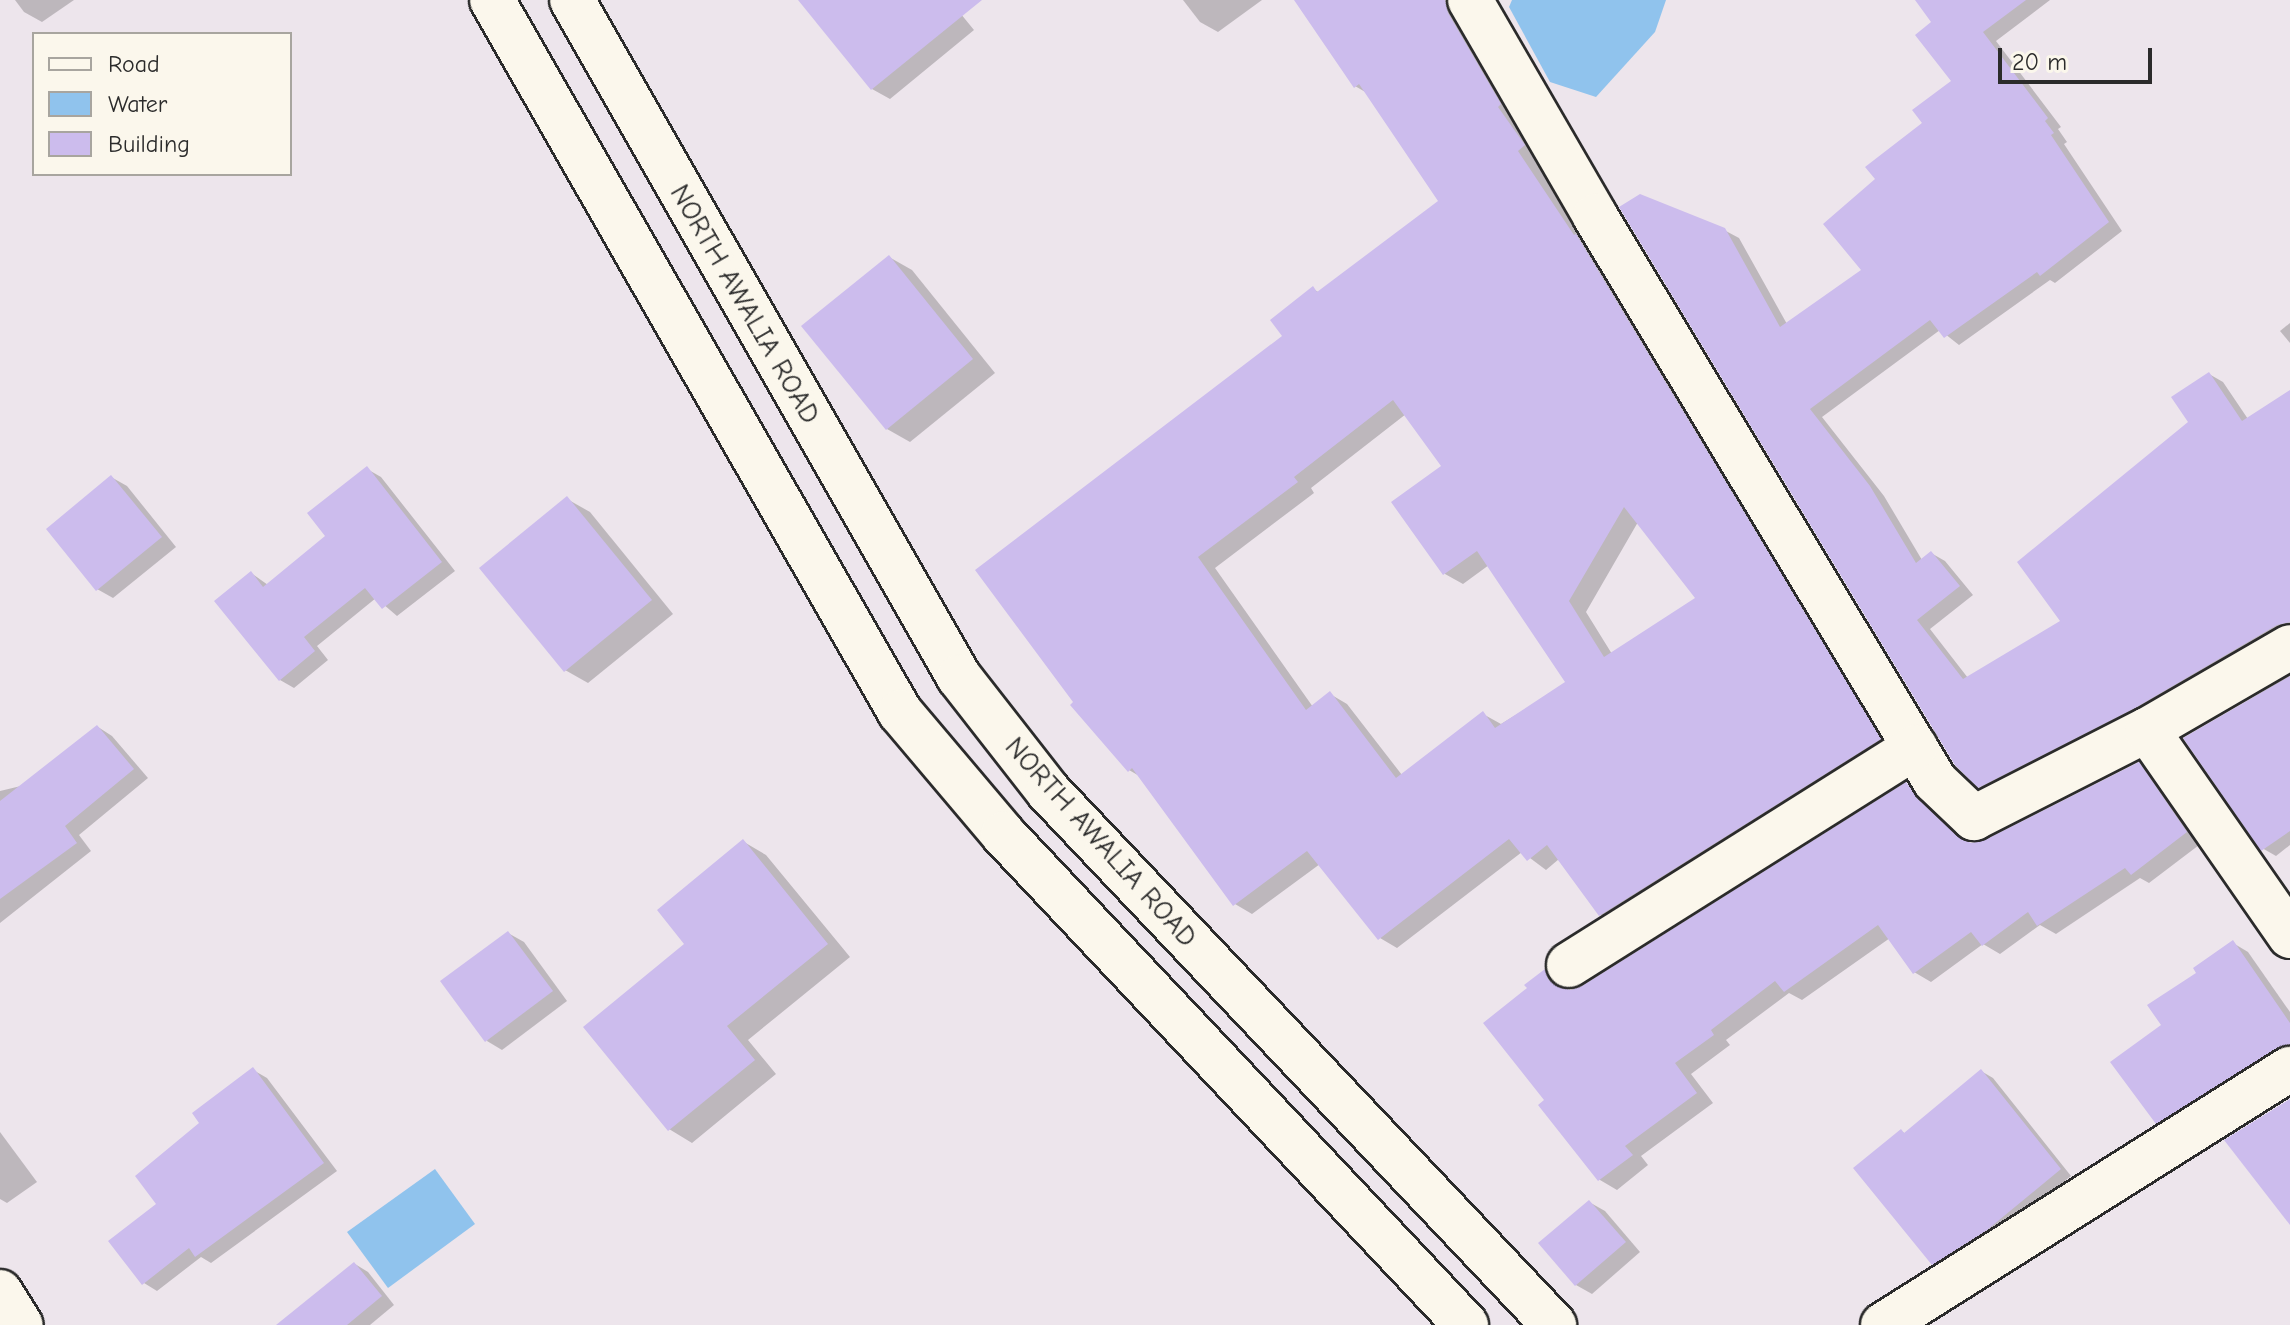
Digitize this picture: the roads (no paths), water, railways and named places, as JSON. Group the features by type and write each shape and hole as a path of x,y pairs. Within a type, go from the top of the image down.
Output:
{"main road":[{"path":"492,0 900,712 1003,834 1466,1325"},
{"name":"NORTH AWALIA ROAD","path":"572,0 959,677 1048,791 1554,1325"},
{"path":"1470,0 1603,230 1935,781 1974,818 2147,730 2290,647"},
{"path":"2147,730 2290,936"},
{"path":"1569,965 1915,747"},
{"path":"1883,1325 2290,1069"},
{"path":"0,1292 21,1325"}],"water":[{"path":"1512,0 1666,0 1655,32 1596,97 1550,82 1509,7"},
{"path":"435,1169 475,1224 388,1288 347,1232"}]}
